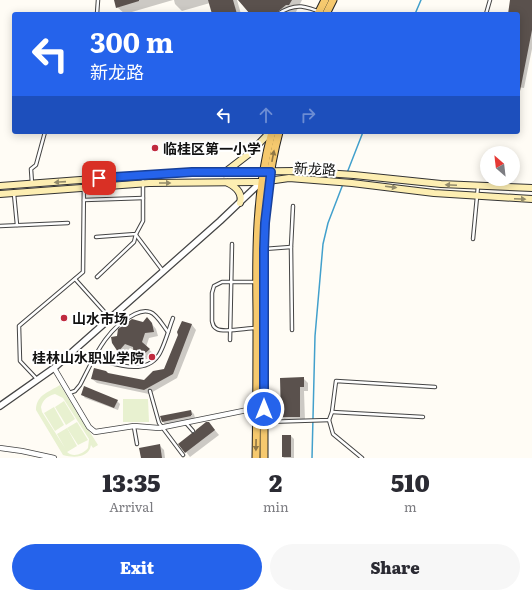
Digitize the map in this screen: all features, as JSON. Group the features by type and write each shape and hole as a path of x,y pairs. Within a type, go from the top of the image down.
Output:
{"main road":[{"path":"322,12 325,0"},
{"path":"323,12 332,0"},
{"path":"224,173 250,153 269,134"},
{"path":"256,458 256,252 261,182 270,134"},
{"path":"264,458 265,223 272,157 279,134"},
{"name":"新龙路","path":"0,186 192,172 224,173 294,171 322,172 441,184 532,188"},
{"name":"新龙路","path":"0,194 143,184 261,182 289,178 352,183 434,193 532,199"},
{"path":"228,183 240,192 240,203"}],"street":[{"path":"1,404 54,368 240,203 261,182"},
{"path":"54,368 89,428 92,430 99,431 134,426 156,428 257,408"},
{"path":"0,448 54,458"}],"lane":[{"path":"97,12 98,0"},
{"path":"487,12 490,0"},
{"path":"282,12 295,6 302,5 320,12"},
{"path":"32,184 31,169 36,165 44,134"},
{"path":"97,277 134,242 136,234 143,221 143,175"},
{"path":"37,380 20,361 19,326 83,272 84,180"},
{"path":"473,239 478,186"},
{"path":"14,194 17,225"},
{"path":"84,200 143,198"},
{"path":"292,330 291,247 293,206"},
{"path":"0,226 68,223"},
{"path":"96,237 136,234"},
{"path":"136,234 163,271"},
{"path":"230,340 232,244"},
{"path":"264,249 291,247"},
{"path":"75,279 110,318"},
{"path":"256,282 222,282 214,286 212,289 212,321 214,327 222,330 257,328"},
{"path":"69,393 75,391 80,385 106,338 116,326 126,318 139,312 146,311 153,314 168,332"},
{"path":"94,359 134,368 146,365 159,356 173,318"},
{"path":"362,458 333,434 329,420 332,412 336,381 435,387"},
{"path":"150,391 159,423 183,455"},
{"path":"332,412 422,417"},
{"path":"264,422 329,420"},
{"path":"186,422 193,431"},
{"path":"134,426 138,444"}],"green space":[{"path":"60,385 98,445 93,448 91,445 90,449 84,455 72,457 63,455 36,410 38,401 41,397","holes":["55,394 63,398 89,439 88,448 75,455 67,452 77,446 67,428 57,434 65,448 42,412 42,404 48,397"]},
{"path":"123,399 148,399 149,422 123,422"},
{"path":"64,401 75,419 66,425 55,407"},
{"path":"54,407 64,425 55,431 44,413"},
{"path":"77,422 88,440 78,445 67,428"}],"building":[{"path":"114,0 139,0 139,1 116,8"},
{"path":"208,0 233,0 236,12 211,12"},
{"path":"238,0 292,0 289,5 286,5 277,12 248,12"},
{"path":"510,0 532,0 532,30 520,91 520,12 508,12"},
{"path":"147,317 152,323 154,332 145,333 142,342 150,349 143,355 134,357 133,347 125,344 118,352 112,343 111,337 117,336 118,329 132,319 143,322"},
{"path":"182,321 192,324 173,374 144,390 91,379 94,368 106,371 108,373 144,380 153,371 164,369"},
{"path":"304,377 304,387 300,387 300,417 281,417 280,378"},
{"path":"84,386 118,400 114,408 81,395"},
{"path":"191,410 191,416 162,422 160,416"},
{"path":"206,422 209,422 215,430 185,453 178,444 194,433"},
{"path":"282,435 291,435 291,457 282,457"},
{"path":"160,444 162,458 141,458 139,448"}],"waterway":[{"path":"416,12 421,0"},
{"path":"347,173 362,134"},
{"path":"312,458 315,336 323,244 328,223 343,184"}],"place":[{"name":"临桂区第一小学","path":"155,148"},
{"name":"山水市场","path":"64,318"},
{"name":"桂林山水职业学院","path":"152,357"}],"route":[{"path":"99,178 192,172 271,172 265,223 264,249 264,409"}]}
